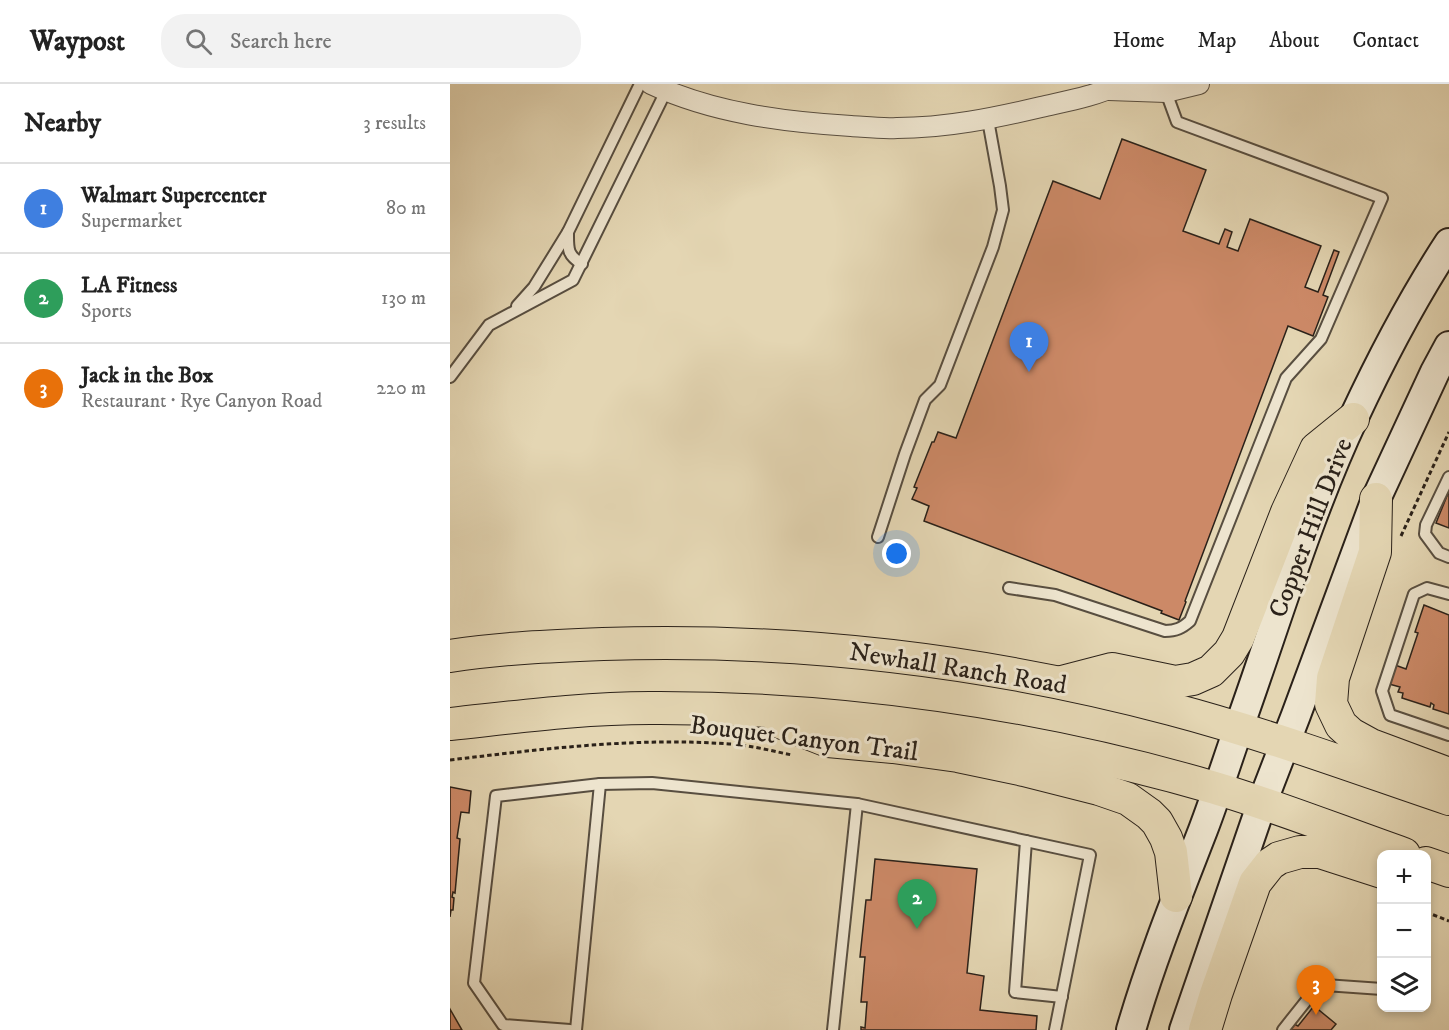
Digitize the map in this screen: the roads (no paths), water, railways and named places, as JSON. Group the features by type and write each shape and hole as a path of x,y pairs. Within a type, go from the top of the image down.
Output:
{"main road":[{"name":"Copper Hill Drive","path":"1131,1030 1147,974 1204,827 1302,549 1353,419 1387,350 1449,243"},
{"name":"Copper Hill Drive","path":"1184,1030 1262,803 1376,499 1449,346"},
{"path":"1058,684 1112,669 1175,682 1193,679 1211,671 1238,638 1287,512 1316,449 1353,419"},
{"path":"1376,499 1375,552 1333,678 1331,704 1341,725 1351,734 1371,745 1449,774"},
{"name":"Newhall Ranch Road","path":"450,656 496,650 652,642 781,646 874,653 975,667 1172,709 1285,743 1449,800"},
{"path":"450,724 647,708 749,710 876,721 1059,750 1217,789 1390,850"},
{"path":"749,710 828,741 958,756 1024,770 1099,789 1128,799 1149,814 1166,838 1172,852 1176,896"},
{"path":"1205,1030 1255,884 1270,864 1279,858 1300,852 1320,852 1377,870"},
{"path":"1431,865 1449,871"},
{"path":"1431,884 1449,882"}],"street":[{"path":"658,87 734,112 814,124 897,129 988,120 1115,87 1166,92 1199,84"}],"lane":[{"path":"511,313 534,287 568,232 640,84"},
{"path":"450,377 489,325 573,280 658,87"},
{"path":"1009,588 1055,595 1165,631 1174,631 1190,621 1286,378 1321,339 1382,198 1177,122 1166,92"},
{"path":"878,537 925,400 940,386 993,247 1003,210 988,120"},
{"path":"568,232 568,249 572,258 582,264"},
{"path":"1449,477 1426,525 1425,534 1439,553 1449,557"},
{"path":"1449,594 1427,588 1414,594 1382,691 1390,715 1449,735"},
{"path":"576,1030 600,783"},
{"path":"570,1030 503,1025 474,983 496,796 600,783 652,783 857,804 1090,855 1055,1030"},
{"path":"833,1030 857,804"},
{"path":"1026,841 1015,992 1062,997"},
{"path":"1283,1030 1314,991 1325,985 1377,989"}],"place":[{"name":"Walmart Supercenter","path":"1029,372"},
{"name":"LA Fitness","path":"917,929"},
{"name":"Jack in the Box","path":"1316,1015"}]}
